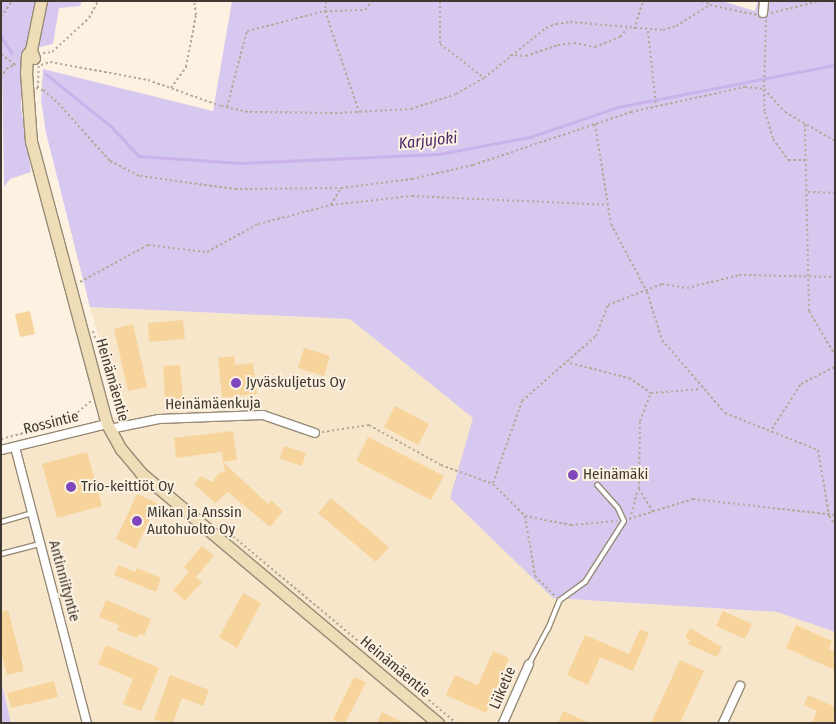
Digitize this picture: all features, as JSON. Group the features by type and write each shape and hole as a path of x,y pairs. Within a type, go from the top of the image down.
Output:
{"street":[{"name":"Heinämäentie","path":"41,1 31,50 34,62 28,84 28,120 33,149 121,449 141,473 438,723"},
{"path":"764,1 765,13"},
{"name":"Heinämäenkuja","path":"113,427 159,419 263,415 315,433"},
{"name":"Rossintie","path":"1,450 113,427"},
{"name":"Antinniityntie","path":"15,447 87,723"},
{"name":"Liiketie","path":"503,723 529,664"},
{"path":"723,723 740,686"}],"lane":[{"path":"529,664 548,629 560,600 585,582 624,521 618,508 597,485"},
{"path":"1,522 32,513"},
{"path":"1,554 40,544"}],"path":[{"path":"1,17 12,1"},
{"path":"31,50 52,52 89,18 98,1"},
{"path":"171,88 186,66 196,14 194,1"},
{"path":"326,1 325,11 359,112"},
{"path":"226,107 246,31 325,11 365,10 372,1"},
{"path":"440,1 440,44 484,78"},
{"path":"634,29 644,1"},
{"path":"702,1 710,5 753,15 782,12 820,1"},
{"path":"38,98 39,65 50,62 148,80 226,107 294,114 411,109 456,94 484,78 510,55 556,24 570,22 648,31 676,26 710,5"},
{"path":"765,13 765,112 773,139 788,160 808,160"},
{"path":"510,55 526,56 558,45 574,43 595,47 615,40 627,29"},
{"path":"648,31 656,106"},
{"path":"1,54 14,64"},
{"path":"1,61 6,59"},
{"path":"43,90 110,161 140,176 235,188 341,188 412,179 473,165 595,124 656,106 745,87 764,89 785,112 834,141"},
{"path":"595,124 611,224 625,255 648,292 662,340 701,388 725,413 772,429 818,450 829,516 835,524"},
{"path":"805,124 808,160 806,275 809,311 835,355"},
{"path":"331,205 341,188"},
{"path":"808,192 835,193"},
{"path":"80,282 148,245 207,252 258,224 331,205 412,196 607,205"},
{"path":"77,272 82,291"},
{"path":"493,484 522,401 568,363 596,336 608,305 648,292 662,284 687,288 739,275 835,277"},
{"path":"93,329 113,427"},
{"path":"568,363 629,378 651,393 701,388"},
{"path":"772,429 801,384 835,367"},
{"path":"630,519 638,489 640,421 651,393"},
{"path":"1,439 66,422 83,406 106,397"},
{"path":"315,433 369,425 441,465 493,484 525,516 571,525 624,521 693,499 829,516 835,515"},
{"path":"638,489 653,512"},
{"path":"525,516 535,576 560,600"},
{"path":"222,527 456,723"}],"shaded area":[{"path":"1,1 82,1 80,6 59,8 53,44 22,51 21,107 31,172 10,179 4,187"},
{"path":"232,1 722,1 755,11 758,1 835,1 835,632 777,612 553,598 450,498 473,418 350,319 90,307 46,133 41,100 43,69 213,111"},
{"path":"90,307 350,319 474,418 553,598 777,612 835,632 835,723 11,723 1,680 1,453 105,426 120,412"},
{"path":"1,680 11,723 1,723"}],"building":[{"path":"30,311 35,334 20,337 15,314"},
{"path":"183,320 185,339 149,342 148,323"},
{"path":"133,324 147,387 128,391 114,329"},
{"path":"304,348 330,356 324,376 298,368"},
{"path":"234,356 235,365 253,363 257,394 222,398 218,358"},
{"path":"180,365 183,399 165,400 163,366"},
{"path":"395,406 429,424 418,445 384,427"},
{"path":"233,431 237,460 223,462 222,452 176,458 174,438"},
{"path":"368,437 444,476 431,500 356,461"},
{"path":"284,446 306,453 302,466 280,459"},
{"path":"87,452 102,506 57,518 42,464"},
{"path":"223,462 268,504 271,500 283,511 270,527 228,492 215,503 194,484 201,476 212,482 219,473 225,472"},
{"path":"137,494 157,503 136,549 116,539"},
{"path":"331,498 389,547 376,562 318,513"},
{"path":"202,546 214,556 196,577 202,582 185,601 173,590 189,572 184,567"},
{"path":"118,565 135,572 137,568 161,578 156,592 114,575"},
{"path":"243,593 261,603 237,648 219,637"},
{"path":"106,600 151,619 144,636 139,634 137,638 117,630 119,625 99,617"},
{"path":"8,610 24,671 7,675 1,652 1,612"},
{"path":"723,611 752,624 745,639 716,626"},
{"path":"796,625 832,641 829,649 835,651 835,670 786,648"},
{"path":"690,628 722,647 717,657 688,644 690,640 685,638"},
{"path":"640,629 649,633 633,671 600,657 588,685 567,675 585,635 629,654"},
{"path":"106,645 159,668 141,711 123,704 133,679 98,664"},
{"path":"493,651 509,658 486,713 446,695 455,675 478,685"},
{"path":"680,660 704,671 680,723 651,723"},
{"path":"170,675 209,690 203,706 182,698 173,723 165,723 154,719"},
{"path":"354,677 366,682 345,723 339,723 333,719"},
{"path":"54,681 58,697 11,708 7,693"},
{"path":"808,695 835,707 835,723 812,723 817,711 804,705"},
{"path":"563,711 590,723 558,723"},
{"path":"382,712 404,723 377,723"}],"waterway":[{"name":"Karjujoki","path":"1,36 12,53"},
{"name":"Karjujoki","path":"46,74 112,127 139,156 240,163 439,154 530,137 618,107 835,65"}],"place":[{"name":"Jyväskuljetus Oy","path":"236,383"},
{"name":"Heinämäki","path":"573,475"},
{"name":"Trio-keittiöt Oy","path":"71,487"},
{"name":"Mikan ja Anssin Autohuolto Oy","path":"137,521"}]}
